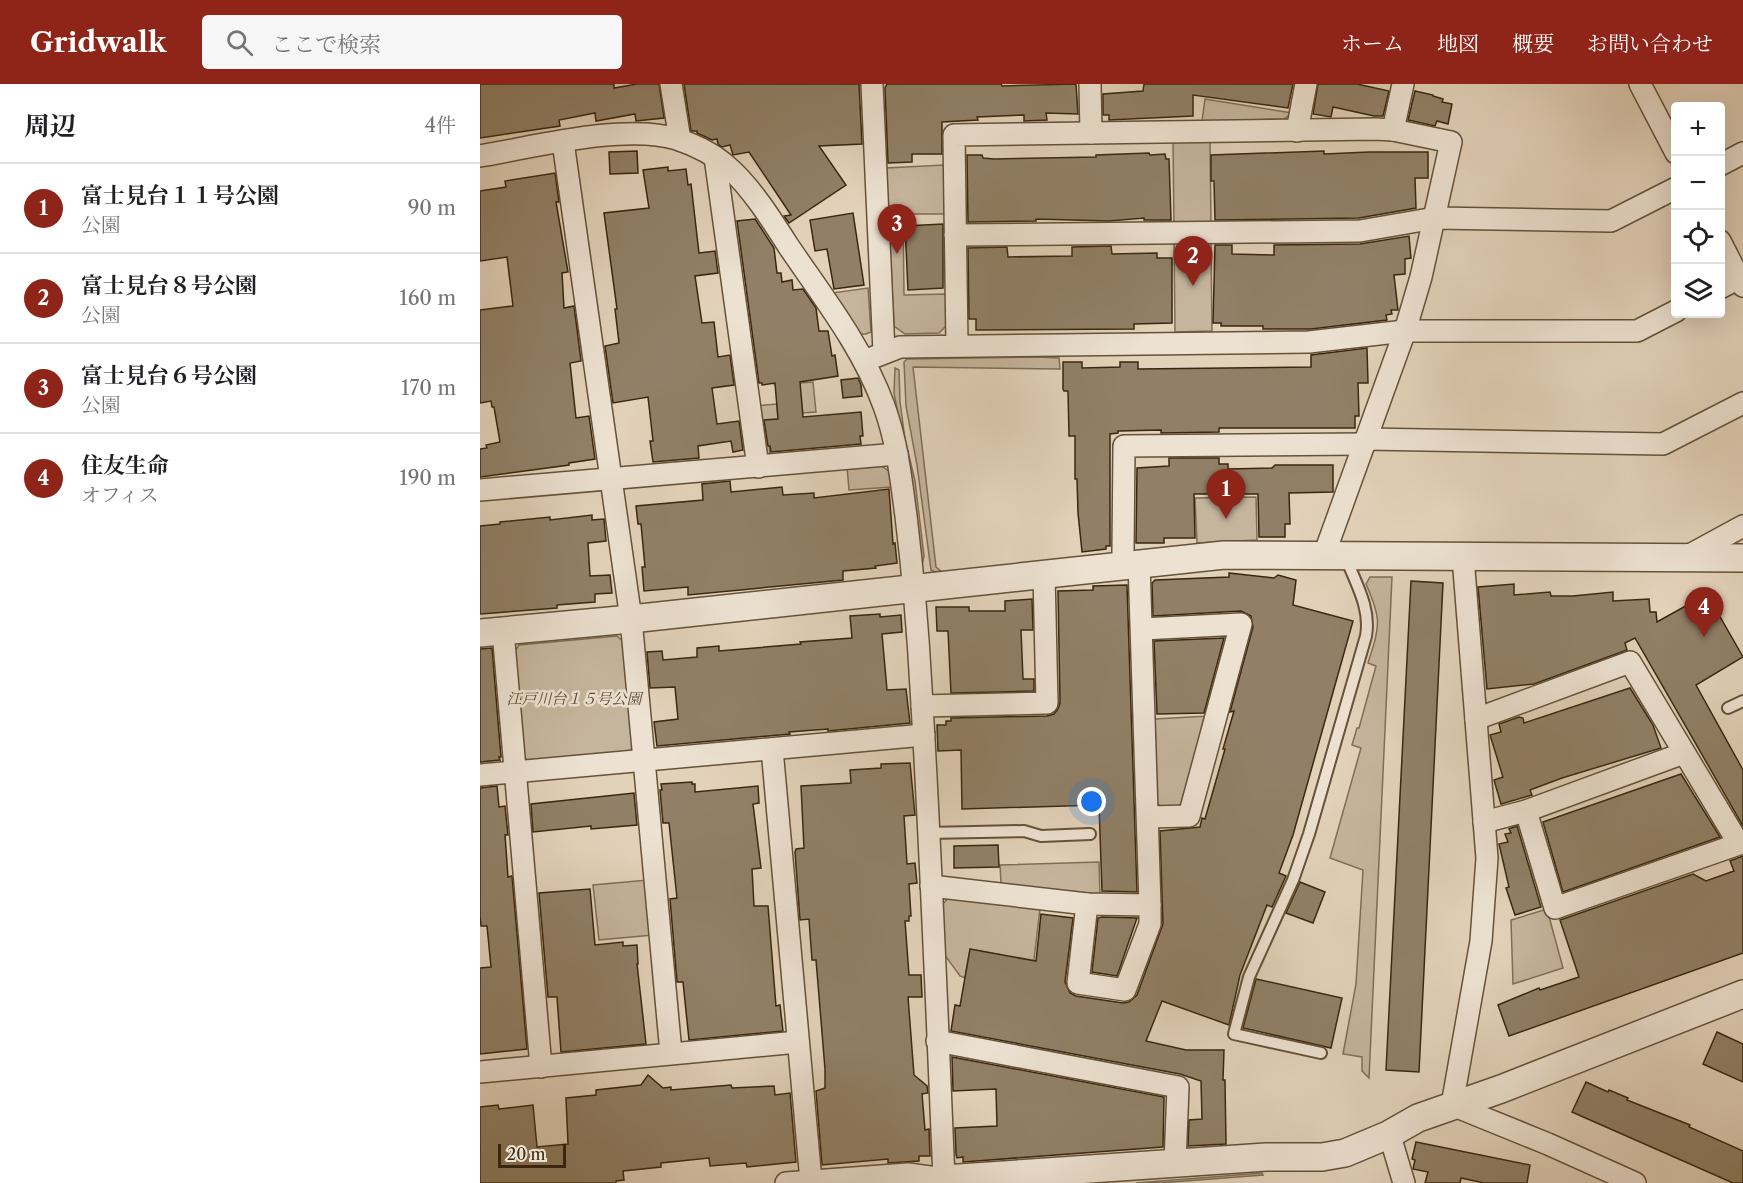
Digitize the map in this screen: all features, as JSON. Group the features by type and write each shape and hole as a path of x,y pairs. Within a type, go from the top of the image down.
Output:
{"street":[{"path":"671,84 680,140"},
{"path":"872,84 874,357 897,454 915,589 945,1181"},
{"path":"1090,84 1091,133"},
{"path":"1297,131 1306,84"},
{"path":"1393,130 1403,84"},
{"path":"1641,84 1671,143"},
{"path":"957,345 954,135 1393,130 1451,142 1421,277 1405,331 1366,441 1334,556"},
{"path":"480,156 618,134 647,133 680,140 715,157 730,169 757,201 874,357"},
{"path":"563,142 631,619 671,1053"},
{"path":"1725,162 1743,153"},
{"path":"715,157 758,467"},
{"path":"955,235 1360,231 1435,218 1611,221 1671,191"},
{"path":"1725,254 1736,282"},
{"path":"874,357 900,347 957,345 1309,342 1405,331 1637,331 1671,314"},
{"path":"1087,904 1077,983 1125,990 1150,924 1150,905 1142,629 1132,564 1123,552 1124,446 1366,441 1663,444 1743,403"},
{"path":"480,490 897,454"},
{"path":"1686,557 1743,525"},
{"path":"541,1067 516,772 491,632 1224,555 1743,558"},
{"path":"1452,1105 1482,932 1487,858 1463,557"},
{"path":"922,706 1047,702 1044,574"},
{"path":"1142,629 1241,624 1189,816 1148,817"},
{"path":"1476,719 1630,662 1739,844 1555,908 1526,810"},
{"path":"480,775 924,735"},
{"path":"772,749 811,1181"},
{"path":"1484,822 1526,810 1684,753"},
{"path":"931,886 1087,904 1150,905"},
{"path":"786,1183 908,1174 945,1181 1175,1163 1335,1155 1363,1147 1418,1118 1501,1089 1743,994"},
{"path":"937,1041 1178,1087 1175,1163"},
{"path":"480,1072 798,1042"},
{"path":"1452,1105 1635,1183"},
{"path":"1388,1135 1404,1183"}],"lane":[{"path":"1321,1053 1234,1034 1249,977 1293,880 1309,834 1366,636 1368,623 1366,608 1334,556"},
{"path":"1728,708 1743,701"},
{"path":"928,833 1024,831 1041,836 1090,834"}],"green space":[{"path":"1205,99 1292,113 1284,119 1202,121"},
{"path":"1173,141 1210,141 1211,224 1174,224"},
{"path":"944,165 945,214 903,214 904,295 947,294 947,325 939,333 905,334 894,326 886,168"},
{"path":"1174,241 1211,241 1212,331 1175,332"},
{"path":"868,288 871,332 860,334 832,293"},
{"path":"1059,358 1060,369 913,367 936,567 941,571 935,572 931,570 917,465 906,406 904,362 907,359"},
{"path":"895,368 899,370 905,439 915,481 924,556 922,565 909,469 894,393"},
{"path":"813,382 816,412 803,413 801,401 775,385"},
{"path":"777,404 778,419 768,420 770,457 762,451 755,406"},
{"path":"880,465 890,472 892,487 849,490 847,467"},
{"path":"1256,497 1257,540 1197,543 1195,498"},
{"path":"1370,577 1392,577 1369,1078 1362,1071 1362,1057 1343,1054 1356,984 1363,870 1330,858 1361,748 1352,745 1376,666 1368,663 1378,623 1375,606 1366,584"},
{"name":"江戸川台１５号公園","path":"617,636 626,644 636,744 625,756 533,764 521,755 513,654 519,645"},
{"path":"1208,716 1183,803 1175,809 1164,809 1157,803 1155,719"},
{"path":"1099,862 1100,896 1001,884 1000,865"},
{"path":"648,880 653,935 599,940 593,885"},
{"path":"949,897 1040,909 1029,1001 1002,955 970,949 965,978 960,976 944,954 942,905"},
{"path":"1547,909 1563,968 1513,984 1511,920"},
{"path":"1262,1173 1263,1175 1136,1183"}],"building":[{"path":"480,84 614,84 614,88 637,84 659,84 664,118 636,121 635,114 596,121 595,113 559,120 560,126 480,138"},
{"path":"684,84 859,84 862,144 819,146 846,185 789,223 784,216 791,215 749,152 733,155 730,145 722,147 718,144 717,139 712,140 697,131 691,131"},
{"path":"887,84 1001,84 1002,86 1076,84 1078,114 1046,113 1047,120 1024,121 1024,115 977,117 978,120 942,122 942,154 912,154 912,162 888,163 885,88"},
{"path":"1144,84 1293,84 1288,108 1193,95 1193,116 1109,120 1109,115 1103,115 1103,94 1143,91"},
{"path":"1318,84 1357,84 1389,91 1383,116 1333,107 1331,117 1313,114"},
{"path":"1415,91 1433,95 1443,99 1442,102 1452,104 1448,124 1437,121 1435,126 1408,120"},
{"path":"637,151 638,173 610,174 609,152"},
{"path":"1324,151 1324,154 1428,152 1428,178 1415,178 1416,208 1359,218 1215,220 1211,155"},
{"path":"1149,153 1150,155 1165,154 1166,159 1169,159 1171,220 1036,219 1036,221 968,222 967,155 982,155 983,158 994,159 1096,157 1096,155"},
{"path":"668,167 668,171 686,169 688,185 691,184 699,253 715,251 718,273 695,276 702,323 714,322 718,357 730,355 734,385 712,388 717,424 739,421 743,450 733,452 731,441 698,446 699,458 653,462 648,397 613,403 605,346 619,343 615,309 617,309 604,213 649,208 643,170"},
{"path":"555,173 559,202 556,202 568,272 562,273 564,308 574,306 581,361 570,363 576,418 589,416 595,459 569,463 569,465 480,477 480,449 500,442 491,401 480,403 480,310 513,306 507,257 480,261 480,191 506,187 505,181"},
{"path":"853,213 864,285 834,289 827,249 815,251 810,220"},
{"path":"755,219 774,248 777,273 781,273 782,282 792,280 793,290 803,289 816,308 819,331 828,331 832,356 835,355 838,376 800,382 803,417 861,412 863,436 860,436 861,444 771,452 768,446 764,420 778,419 775,383 762,385 759,383 737,221"},
{"path":"943,224 943,288 908,290 905,226"},
{"path":"1409,236 1411,258 1405,259 1405,274 1394,275 1398,310 1391,310 1392,314 1386,315 1387,320 1311,329 1263,329 1263,326 1221,326 1221,323 1213,323 1215,245 1232,245 1232,254 1274,255 1274,245 1360,244"},
{"path":"1111,246 1112,254 1157,253 1157,258 1172,258 1172,323 1134,324 1134,329 976,330 976,319 969,319 968,248 1007,247 1008,257 1072,256 1072,247"},
{"path":"1367,348 1368,383 1358,383 1359,416 1355,416 1355,428 1219,428 1219,432 1161,433 1161,430 1118,431 1118,433 1110,434 1110,546 1106,546 1106,549 1082,552 1077,479 1075,479 1075,436 1069,436 1068,391 1063,389 1063,362 1082,362 1082,368 1120,367 1120,362 1138,362 1138,369 1311,367 1311,355"},
{"path":"858,378 862,396 843,398 841,380"},
{"path":"1169,458 1219,458 1219,464 1228,464 1228,469 1272,468 1275,465 1333,465 1333,492 1289,493 1290,524 1285,524 1285,537 1259,537 1258,494 1194,494 1195,538 1164,538 1164,543 1136,543 1137,468 1169,466"},
{"path":"730,481 731,492 782,487 783,495 814,493 814,498 889,489 893,544 895,543 897,563 875,566 876,568 843,571 843,580 688,595 688,587 644,591 642,567 645,567 641,524 638,524 636,506 703,500 702,484"},
{"path":"592,515 592,520 604,519 606,541 588,543 590,576 610,575 612,593 595,594 595,602 557,605 557,608 480,614 480,526 550,517 550,520"},
{"path":"1229,573 1274,578 1278,575 1296,580 1293,605 1353,621 1293,835 1279,873 1286,876 1272,907 1267,905 1240,975 1229,1025 1162,1001 1146,1041 1186,1050 1224,1050 1226,1144 1188,1146 1189,1120 1202,1119 1201,1081 1180,1074 951,1031 955,1005 960,1006 970,949 1036,961 1041,914 1073,918 1065,982 1070,993 1076,996 1123,1003 1129,1002 1137,995 1163,924 1160,831 1200,827 1202,818 1205,819 1225,749 1223,749 1234,711 1230,712 1253,627 1251,616 1241,611 1153,616 1152,583 1155,580 1229,577"},
{"path":"1411,581 1443,583 1419,1072 1386,1070"},
{"path":"1514,584 1514,595 1550,592 1551,596 1573,596 1613,592 1613,601 1649,599 1650,612 1656,612 1657,622 1707,594 1743,657 1696,685 1743,770 1743,826 1635,638 1625,643 1627,650 1534,684 1487,689 1478,587"},
{"path":"1127,585 1137,892 1102,891 1099,805 962,809 961,750 938,751 937,725 946,725 946,721 951,721 951,718 1054,714 1060,703 1058,591 1093,590 1093,586"},
{"path":"1032,599 1033,630 1021,630 1023,679 1034,679 1034,691 951,693 948,631 937,631 936,607 969,607 969,611 1005,611 1005,601"},
{"path":"880,614 880,617 901,615 902,632 882,634 887,690 906,689 910,723 828,731 828,729 789,732 790,734 657,746 654,722 678,719 675,687 650,688 647,652 662,651 663,660 697,657 697,648 719,646 719,651 852,638 850,616"},
{"path":"1224,638 1204,713 1157,714 1154,641"},
{"path":"492,648 501,757 499,757 500,760 480,762 480,649"},
{"path":"1630,688 1653,725 1661,748 1562,778 1530,790 1532,795 1501,804 1494,780 1503,777 1490,735 1501,732 1499,724 1519,717 1523,718 1524,723"},
{"path":"910,763 915,815 904,816 907,864 915,863 917,883 909,884 911,916 909,916 909,921 905,921 909,975 921,975 922,997 908,997 914,1075 927,1086 928,1093 922,1094 925,1130 929,1129 930,1156 919,1156 919,1161 888,1163 888,1159 822,1165 816,1091 825,1088 825,1069 816,960 812,960 809,919 800,920 795,852 796,849 804,848 801,786 851,783 850,770 881,768 881,764"},
{"path":"1681,774 1720,837 1563,892 1543,822"},
{"path":"692,782 695,784 695,792 758,786 759,803 753,804 761,868 752,869 754,906 768,906 776,1006 780,1005 783,1031 689,1040 683,982 677,982 670,899 677,898 669,823 663,823 660,790 662,790 661,784"},
{"path":"497,786 499,807 505,806 508,877 512,876 527,1049 480,1054 480,968 491,967 487,926 481,926 480,916 480,788"},
{"path":"634,793 637,825 591,829 591,826 533,832 531,804"},
{"path":"1517,826 1541,907 1515,915 1506,888 1509,887 1499,844 1508,842 1505,834 1511,833 1509,829"},
{"path":"998,845 999,867 954,868 954,846"},
{"path":"1743,856 1743,953 1509,1036 1498,1005 1539,988 1540,990 1579,977 1560,920 1693,874 1706,881 1734,871 1730,861"},
{"path":"1300,882 1325,892 1313,923 1286,913"},
{"path":"590,889 595,945 623,942 623,946 637,945 646,1044 561,1052 557,997 548,997 539,893"},
{"path":"1098,918 1137,918 1117,976 1092,972"},
{"path":"1256,979 1342,998 1331,1048 1243,1028"},
{"path":"1717,1032 1743,1044 1743,1082 1703,1064"},
{"path":"952,1057 1164,1097 1163,1147 963,1162 963,1157 957,1158 956,1154 955,1128 997,1126 996,1089 953,1091"},
{"path":"648,1075 663,1088 671,1087 671,1090 731,1085 732,1088 774,1086 775,1095 790,1093 796,1162 747,1167 746,1163 710,1166 709,1158 661,1163 661,1167 623,1171 624,1180 616,1181 616,1183 480,1183 480,1107 498,1105 499,1109 533,1105 537,1147 568,1144 566,1098 596,1095 596,1090 641,1085"},
{"path":"1586,1082 1690,1125 1689,1127 1743,1151 1743,1183 1733,1183 1572,1112"},
{"path":"1416,1142 1530,1165 1527,1183 1484,1183 1461,1178 1460,1183 1425,1183 1428,1172 1413,1169 1415,1160 1412,1159"}],"place":[{"name":"富士見台６号公園","path":"897,254"},
{"name":"富士見台８号公園","path":"1193,286"},
{"name":"富士見台１１号公園","path":"1226,519"},
{"name":"住友生命","path":"1704,637"}]}
